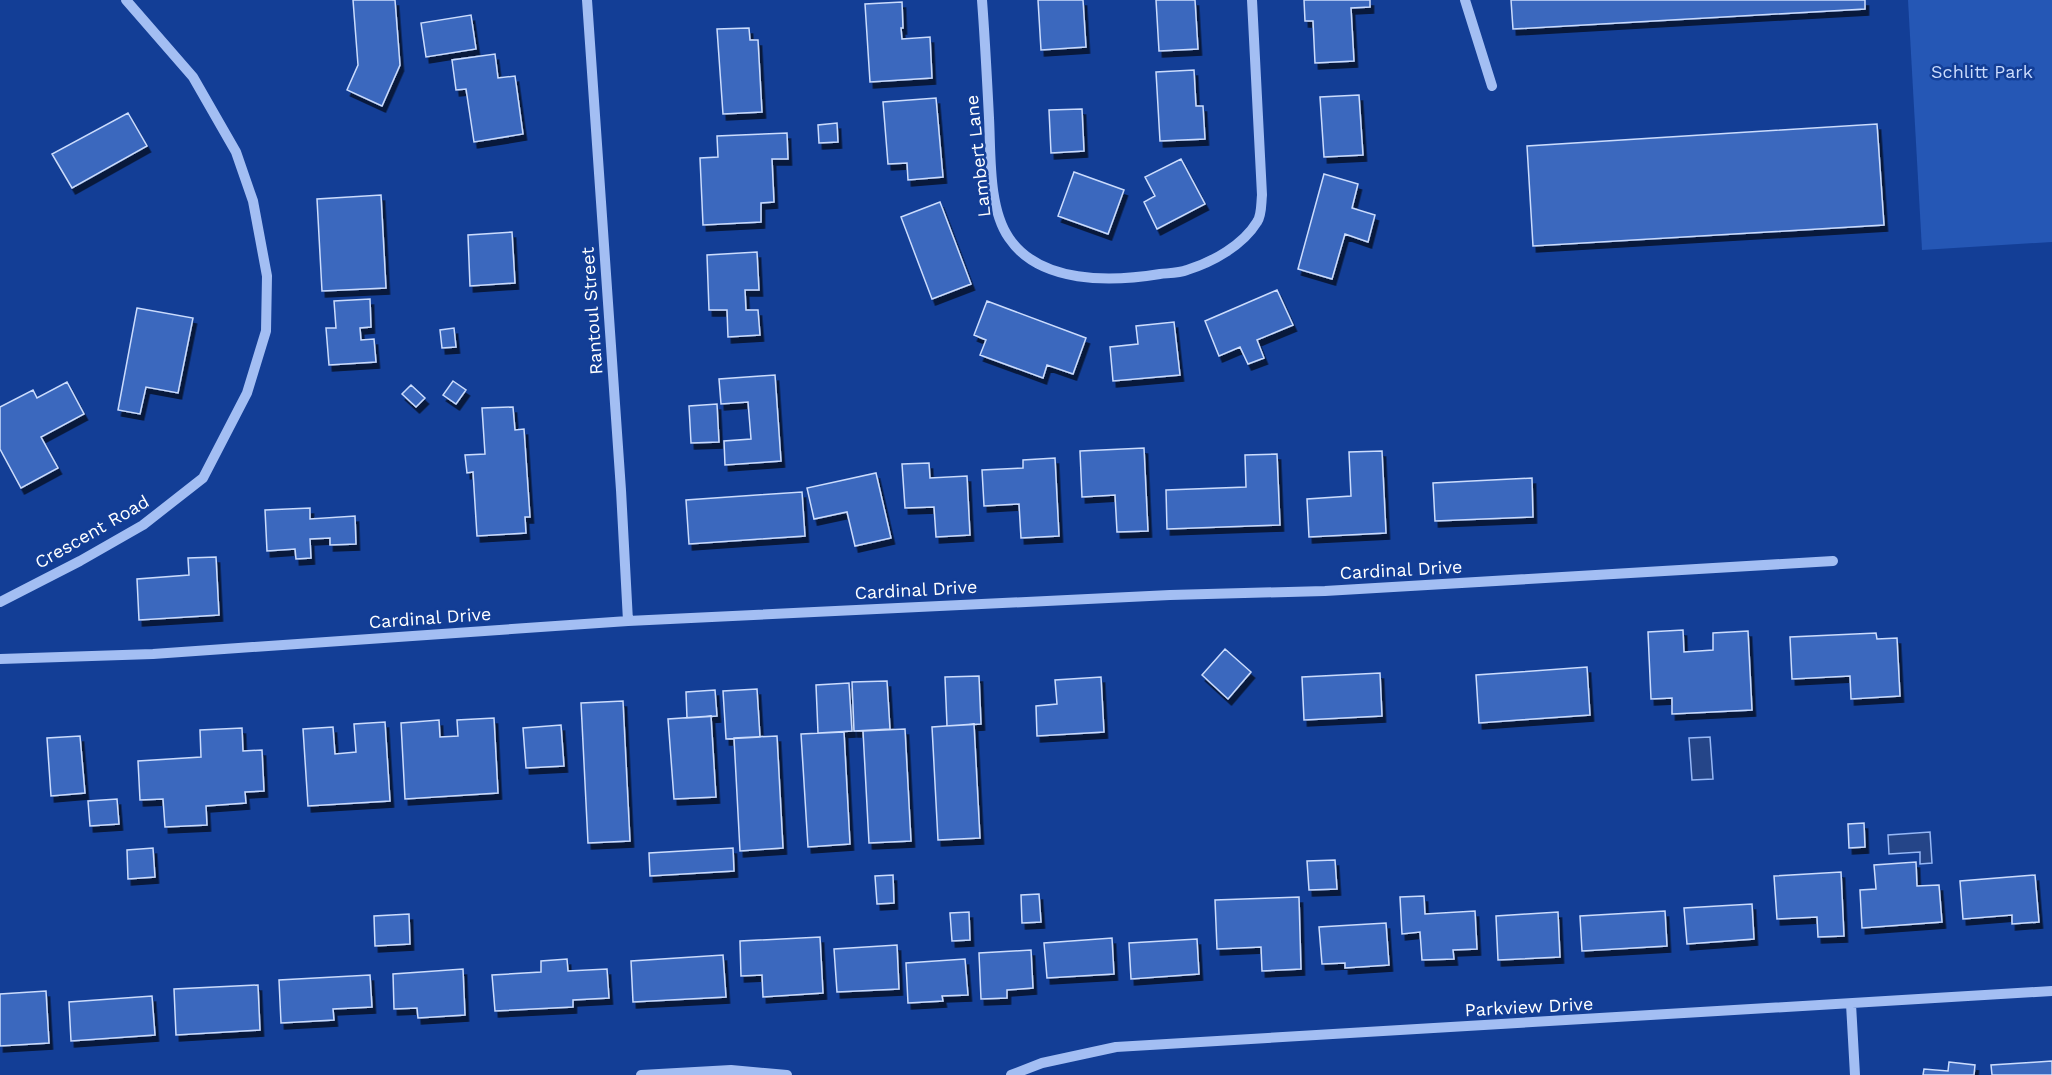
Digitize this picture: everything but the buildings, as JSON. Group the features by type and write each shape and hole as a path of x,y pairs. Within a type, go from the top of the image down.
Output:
{"street":[{"name":"Crescent Road","path":"0,602 80,561 143,525 203,478 247,393 267,331 267,276 253,201 236,152 193,77 126,0"},
{"name":"Rantoul Street","path":"587,0 628,621"},
{"name":"Lambert Lane","path":"982,0 992,168 999,220 1020,252 1040,265 1065,274 1103,278 1147,277 1187,270 1226,253 1245,238 1259,220 1262,195 1252,0"},
{"path":"1465,0 1492,86"},
{"name":"Cardinal Drive","path":"0,659 153,654 628,621 1158,595 1325,591 1833,561"},
{"name":"Parkview Drive","path":"1011,1075 1042,1063 1116,1047 2052,991"},
{"path":"1851,1004 1855,1075"},
{"path":"641,1075 731,1070 786,1075"}],"green space":[{"name":"Schlitt Park","path":"1908,0 2052,0 2052,242 1922,250"}],"shaded area":[{"path":"1710,737 1713,779 1692,780 1689,738"},
{"path":"1930,832 1932,863 1920,864 1920,852 1889,854 1888,835"}]}
